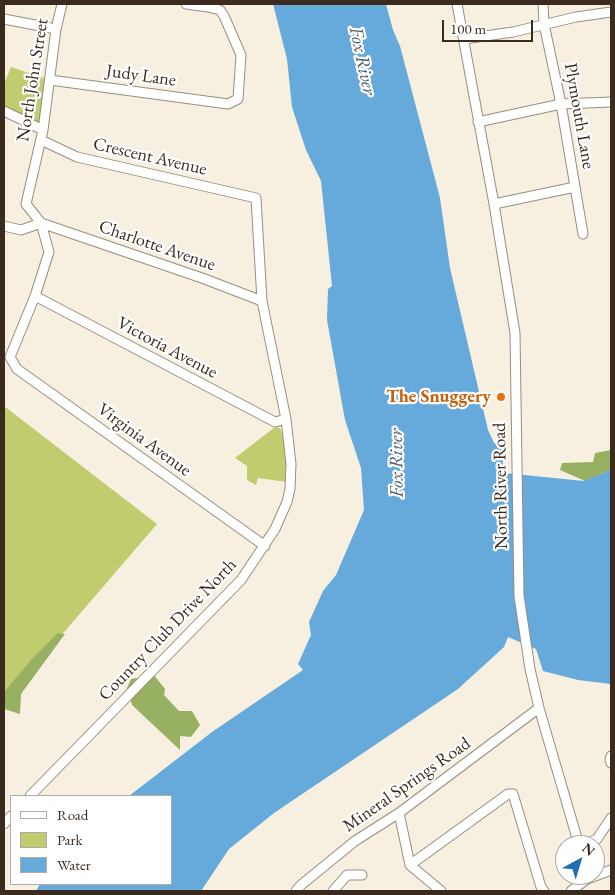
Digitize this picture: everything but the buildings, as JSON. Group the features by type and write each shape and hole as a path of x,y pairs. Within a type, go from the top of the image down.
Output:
{"street":[{"name":"North John Street","path":"10,357 35,296 49,252 41,223 26,204 43,130 56,29 62,4"},
{"name":"Judy Lane","path":"50,80 228,104 238,99 241,54 224,16 220,10 186,4"},
{"name":"North River Road","path":"457,4 494,204 515,333 519,596 530,669 539,708 576,835"},
{"name":"Plymouth Lane","path":"543,4 544,24 561,104 583,234"},
{"path":"464,39 513,32 576,17 611,12"},
{"path":"4,19 56,29"},
{"path":"478,122 561,104 611,102"},
{"path":"4,111 43,130"},
{"name":"Crescent Avenue","path":"41,140 77,157 256,198"},
{"path":"494,204 575,188"},
{"name":"Country Club Drive North","path":"31,795 241,580 281,517 290,489 291,464 286,419 262,301 256,198"},
{"path":"4,226 21,230 41,223"},
{"name":"Charlotte Avenue","path":"41,223 202,278 262,301"},
{"name":"Victoria Avenue","path":"35,296 274,422 286,419"},
{"name":"Virginia Avenue","path":"10,357 17,369 264,546"},
{"name":"Mineral Springs Road","path":"296,891 355,840 398,814 539,708"},
{"path":"611,756 611,763"},
{"path":"410,865 508,794 513,794 541,887 544,891"},
{"path":"398,814 410,865 441,891"},
{"path":"600,835 611,818"},
{"path":"333,891 347,875 362,875"}],"green space":[{"path":"11,67 47,79 41,126 4,107 4,84"},
{"path":"4,406 157,524 4,702"},
{"path":"275,427 280,428 284,441 287,461 287,482 258,478 256,485 247,480 247,466 235,458"},
{"path":"611,450 611,470 585,481 560,470 562,463 593,462 595,453"},
{"path":"58,633 65,634 21,694 20,714 4,709 4,692 32,659"},
{"path":"154,675 165,689 164,695 179,711 192,711 200,725 191,737 180,736 180,750 132,705 127,688 131,679"}],"water":[{"name":"Fox River","path":"273,4 386,4 393,30 400,46 440,198 450,268 488,430 494,443 501,444 504,473 584,481 611,470 611,684 578,680 543,671 536,649 508,637 504,647 458,689 274,813 229,849 201,891 36,891 39,885 172,885 172,795 130,795 212,732 303,670 298,664 311,635 309,622 323,591 336,575 364,510 361,468 345,420 327,320 328,289 332,286 321,181 306,150 292,107 287,59"}],"place":[{"name":"The Snuggery","path":"501,397"}]}
